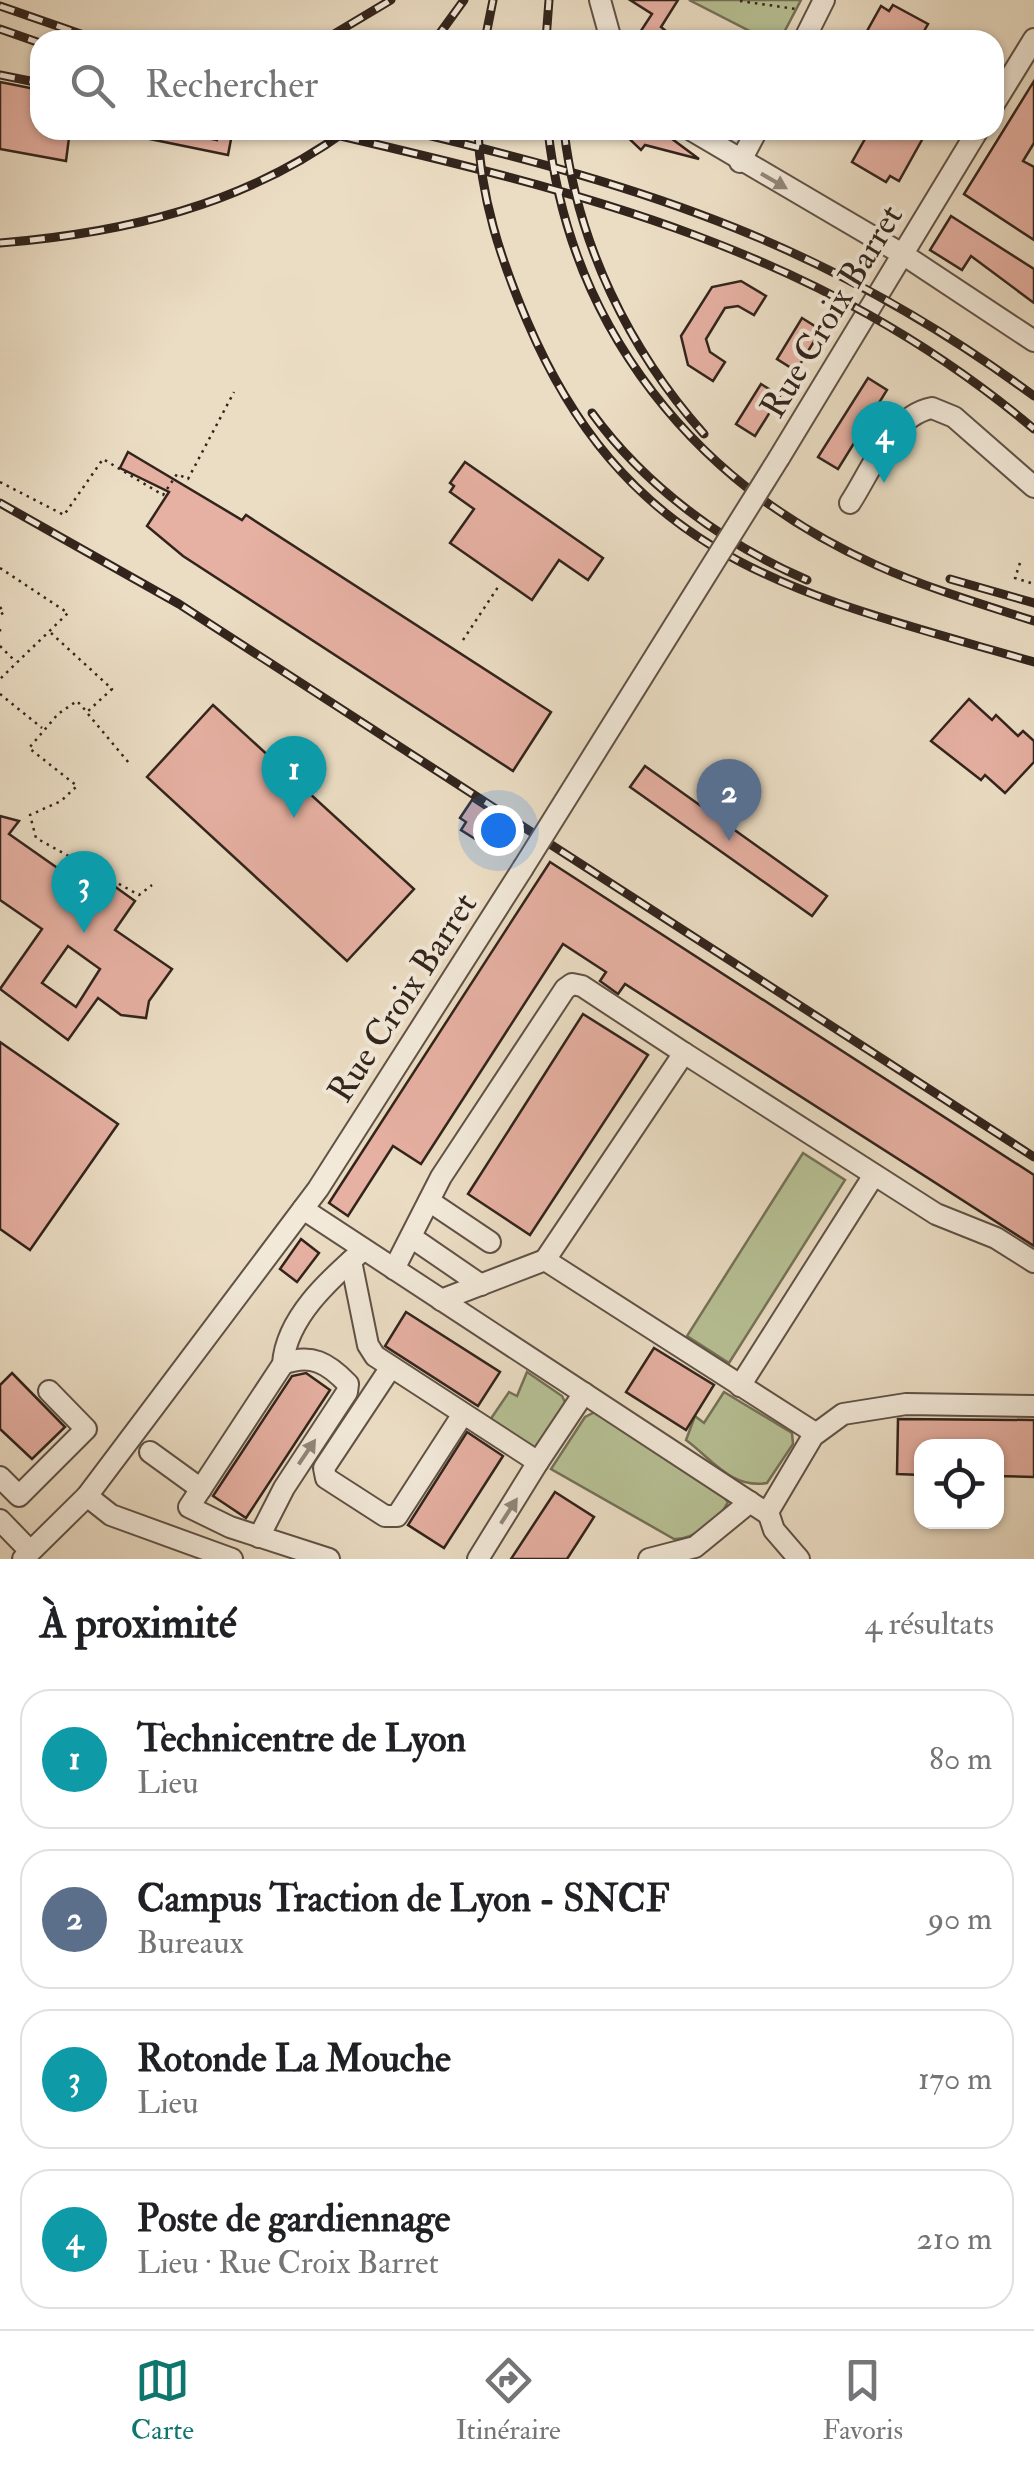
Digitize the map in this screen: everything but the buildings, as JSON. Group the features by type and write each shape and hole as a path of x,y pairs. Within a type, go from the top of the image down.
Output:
{"street":[{"path":"600,0 608,30"},
{"path":"1004,88 1034,39"},
{"path":"706,140 904,255 1034,341"},
{"path":"740,162 752,140"},
{"name":"Rue Croix Barret","path":"26,1555 87,1496 303,1209 523,868 972,140"},
{"path":"850,503 907,418 932,408 954,417 1034,488"},
{"path":"394,1269 429,1201 572,984 947,1221 996,1238 1034,1262"},
{"path":"441,1300 544,1260 684,1053"},
{"path":"740,1386 874,1175"},
{"path":"429,1201 490,1242"},
{"path":"303,1209 357,1256 394,1269 768,1514"},
{"path":"410,1237 481,1285"},
{"path":"329,1559 259,1537 189,1506 283,1364 287,1341 297,1325 328,1280 357,1256"},
{"path":"357,1256 368,1344 392,1367 538,1462"},
{"path":"544,1260 815,1433"},
{"path":"259,1537 284,1488 347,1392 348,1384 342,1377 314,1358 301,1356 283,1364"},
{"path":"392,1367 324,1468 326,1478 385,1516 397,1516 463,1414"},
{"path":"0,1477 19,1496 86,1429 49,1391"},
{"path":"478,1559 584,1393"},
{"path":"799,1559 774,1530 768,1514 771,1502 815,1433 843,1414 886,1405 1034,1406"},
{"path":"150,1452 202,1489"},
{"path":"87,1496 111,1515 232,1559"},
{"path":"649,1559 695,1547 750,1502"},
{"path":"0,1520 26,1555"}],"path":[{"path":"740,1 748,6 820,8"},
{"path":"0,482 64,515 102,459 163,495 177,474 188,479 234,392"},
{"path":"1020,563 1015,578 1034,584"},
{"path":"0,568 68,612 51,634 0,678"},
{"path":"462,640 500,584"},
{"path":"0,607 4,612 0,615"},
{"path":"51,634 112,689 87,712"},
{"path":"0,646 16,662"},
{"path":"0,694 44,729"},
{"path":"129,763 77,701 44,729 29,748 77,786 61,801 30,814 36,838 139,895 152,885"}],"green space":[{"path":"689,0 801,0 785,30 748,30"},
{"path":"803,1153 845,1180 729,1363 687,1336"},
{"path":"527,1372 562,1396 566,1404 533,1452 488,1423 509,1392 517,1396"},
{"path":"724,1392 792,1433 793,1444 767,1483 754,1484 732,1477 686,1440 695,1416 704,1423"},
{"path":"595,1412 720,1493 728,1502 724,1509 698,1532 674,1539 551,1469 585,1417"}],"railway":[{"path":"341,30 391,0"},
{"path":"442,30 464,0"},
{"path":"487,30 493,0"},
{"path":"547,30 549,0"},
{"path":"0,6 69,30"},
{"path":"0,29 30,40"},
{"path":"0,75 30,81"},
{"path":"0,243 92,232 182,211 267,178 332,140"},
{"path":"358,140 603,204 782,271 869,315 952,367 1034,429"},
{"path":"446,140 578,174 735,228 884,299 1034,396"},
{"path":"479,140 494,228 527,321 569,403 618,468 672,518 733,558 799,589 872,615 1034,662"},
{"path":"550,140 561,203 583,271 614,334 652,392 698,444 751,491 811,531 895,573 1034,621"},
{"path":"566,140 581,213 611,293 652,367 704,434"},
{"path":"592,413 636,465 688,510 746,549 807,580"},
{"path":"0,503 179,604 1034,1157"},
{"path":"950,579 1034,603"}],"place":[{"name":"Poste de gardiennage","path":"884,483"},
{"name":"Technicentre de Lyon","path":"294,818"},
{"name":"Campus Traction de Lyon - SNCF","path":"729,841"},
{"name":"Rotonde La Mouche","path":"84,933"}]}
